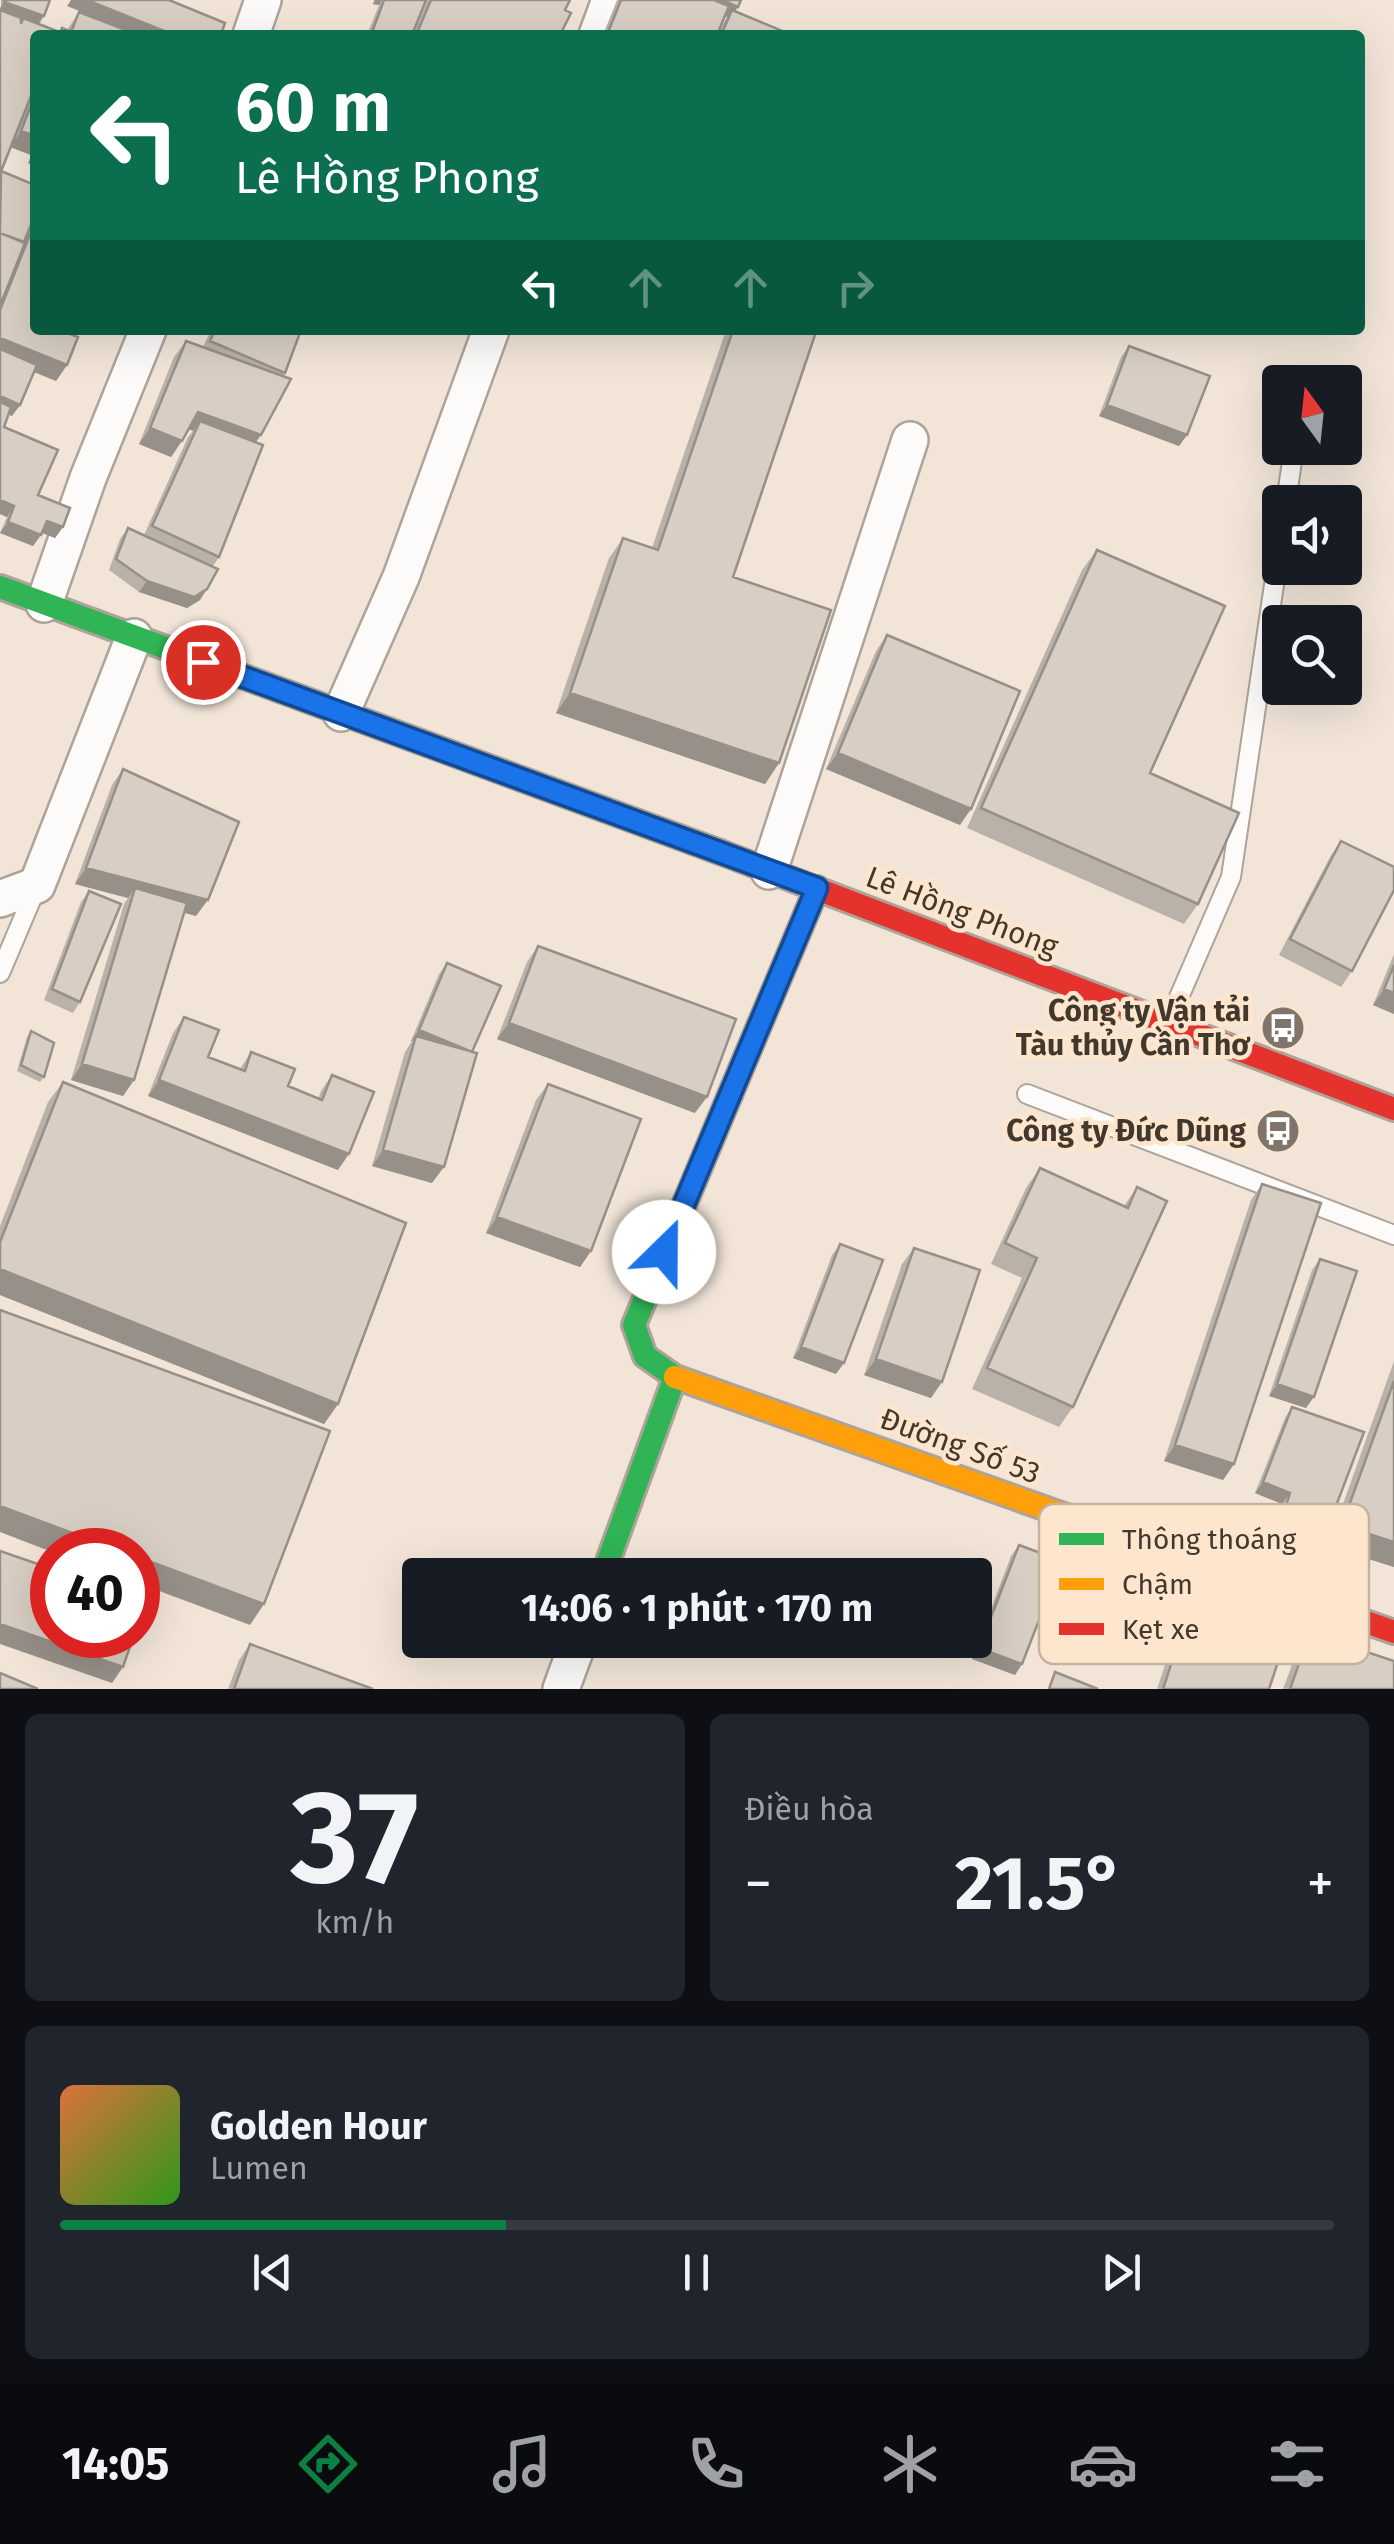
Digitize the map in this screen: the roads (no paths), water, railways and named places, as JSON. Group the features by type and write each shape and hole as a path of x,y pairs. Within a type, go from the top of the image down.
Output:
{"main road":[{"name":"Lê Hồng Phong","path":"0,587 817,888 1394,1110"},
{"path":"609,1558 675,1377 645,1356 634,1324 817,888"},
{"name":"Đường Số 53","path":"675,1377 1039,1506"},
{"name":"Đường Số 53","path":"1369,1623 1394,1632"}],"street":[{"path":"254,30 263,0"},
{"path":"598,30 610,0"},
{"path":"44,604 88,478 146,335"},
{"path":"341,713 401,577 489,335"},
{"path":"770,871 910,440"},
{"path":"0,899 37,885 134,637"},
{"path":"562,1689 573,1658"}],"lane":[{"path":"1168,1022 1231,878 1274,585"},
{"path":"0,973 37,885"},
{"path":"1027,1094 1394,1235"}],"place":[{"name":"Công ty Vận tải Tàu thủy Cần Thơ","path":"1283,1028"},
{"name":"Công ty Đức Dũng","path":"1278,1131"}]}
